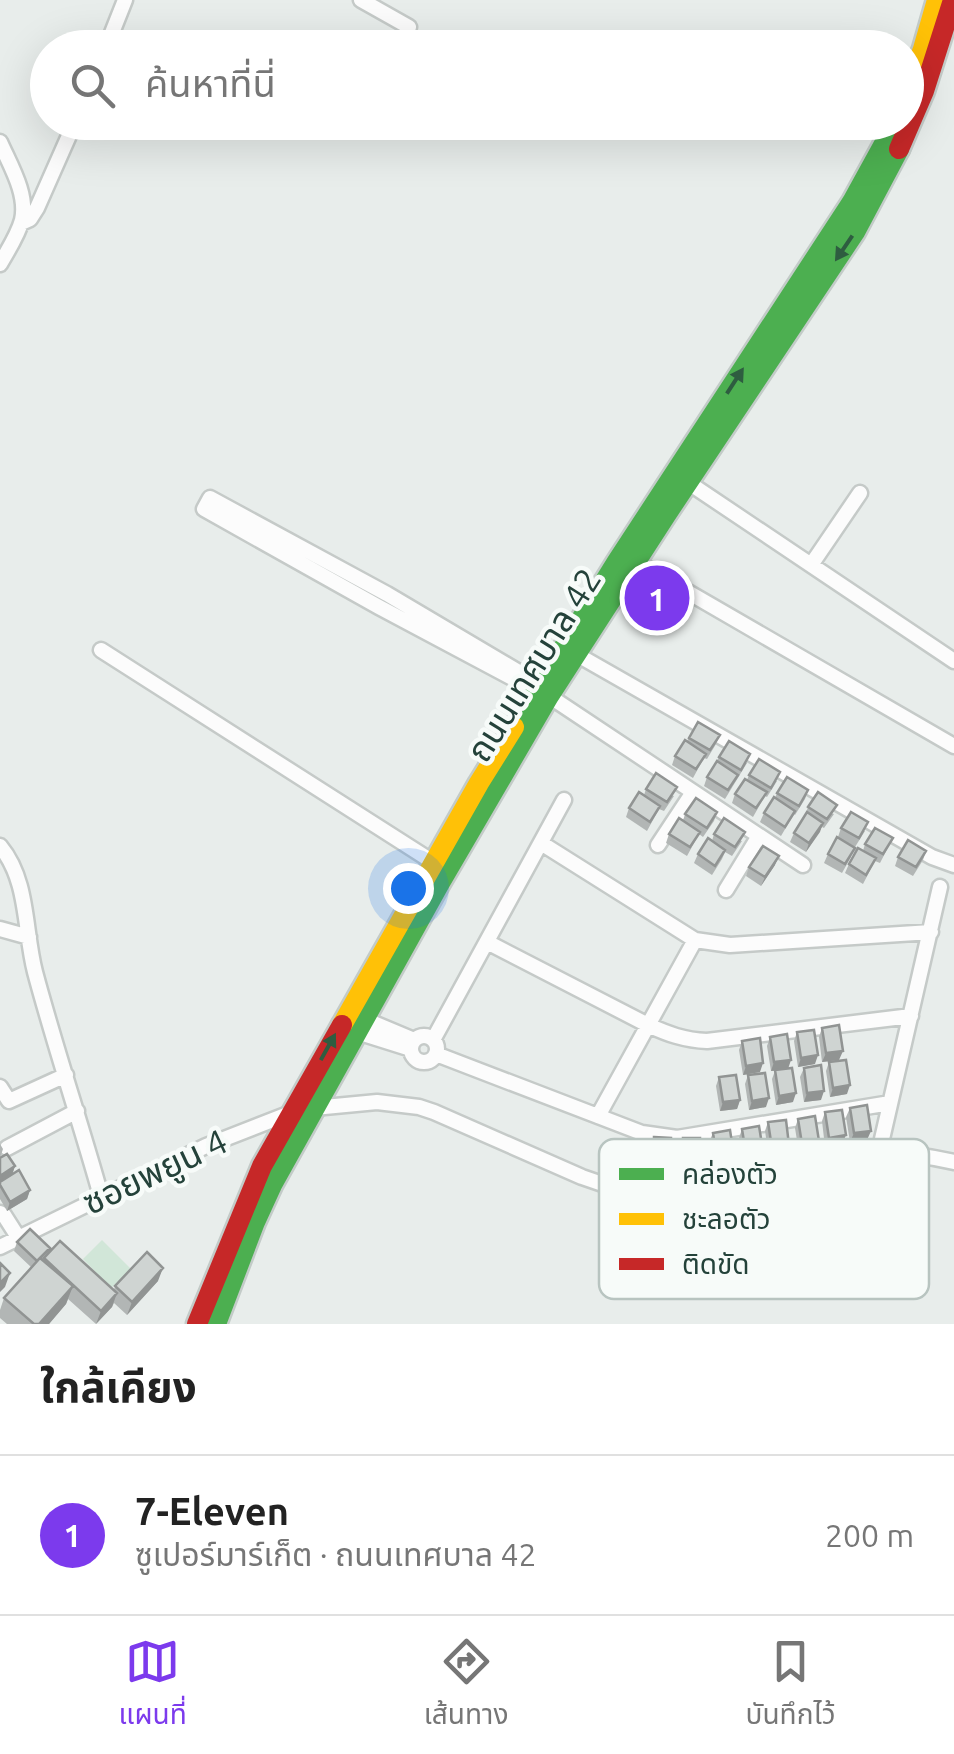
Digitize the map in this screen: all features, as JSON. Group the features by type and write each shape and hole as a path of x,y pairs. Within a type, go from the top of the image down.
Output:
{"street":[{"path":"114,30 126,0"},
{"path":"360,0 409,27"},
{"path":"924,49 937,0"},
{"name":"ถนนเทศบาล 42","path":"924,94 953,0"},
{"path":"20,224 30,219 37,208 67,140"},
{"name":"ถนนเทศบาล 42","path":"216,1324 304,1110 433,862 616,563 842,219 887,140"},
{"name":"ถนนเทศบาล 42","path":"197,1324 251,1190 361,1025 541,690 576,654 855,232 904,140"},
{"path":"0,142 22,199 23,216 0,264"},
{"path":"689,483 954,661"},
{"path":"811,565 860,493"},
{"path":"306,558 210,498 204,508 306,558 541,690 803,864"},
{"path":"636,562 954,746"},
{"path":"100,650 433,862"},
{"path":"576,654 932,857 954,865"},
{"path":"658,845 692,792"},
{"path":"412,1045 413,1056 428,1061 564,800"},
{"path":"726,890 760,836"},
{"path":"541,843 695,940 730,946 931,932"},
{"path":"2,852 23,897 34,968 102,1196"},
{"path":"882,1138 940,888"},
{"path":"0,929 29,937"},
{"path":"598,1116 695,940"},
{"path":"487,942 670,1036 688,1040 911,1016"},
{"path":"361,1025 412,1045"},
{"path":"412,1045 424,1036 434,1047 598,1116 642,1133 677,1138 890,1103"},
{"path":"0,1087 10,1102 66,1075"},
{"name":"ซอยพยูน 4","path":"6,1240 206,1146 304,1110 377,1102 419,1107 599,1183"},
{"path":"7,1148 77,1112"},
{"name":"ซอยพยูน 4","path":"929,1157 954,1162"},
{"path":"0,1213 4,1215 6,1240"}],"green space":[{"path":"102,1240 131,1269 111,1288 83,1259"}],"building":[{"path":"698,722 720,735 710,750 689,738"},
{"path":"685,740 706,754 696,769 675,756"},
{"path":"729,741 750,754 741,770 719,757"},
{"path":"759,759 780,772 771,788 749,775"},
{"path":"717,761 738,775 728,790 707,777"},
{"path":"656,773 677,787 667,802 646,789"},
{"path":"787,777 808,790 799,806 777,793"},
{"path":"745,779 767,792 756,808 735,794"},
{"path":"639,792 660,806 650,822 629,808"},
{"path":"818,792 837,805 827,819 808,807"},
{"path":"774,797 795,811 785,827 764,813"},
{"path":"696,798 717,812 707,828 685,814"},
{"path":"807,812 823,823 809,843 794,833"},
{"path":"851,812 868,822 859,838 841,828"},
{"path":"679,818 700,832 690,847 669,834"},
{"path":"724,818 745,832 735,847 714,834"},
{"path":"875,828 893,838 883,854 865,844"},
{"path":"837,837 855,848 845,864 828,854"},
{"path":"708,838 725,850 715,866 698,854"},
{"path":"908,840 926,851 916,867 898,857"},
{"path":"763,846 779,856 765,877 749,867"},
{"path":"858,848 876,858 866,875 849,864"},
{"path":"839,1025 843,1051 826,1053 822,1028"},
{"path":"814,1030 818,1055 801,1058 797,1032"},
{"path":"787,1034 791,1060 774,1062 770,1037"},
{"path":"760,1038 763,1063 746,1066 742,1041"},
{"path":"846,1060 850,1085 833,1088 829,1062"},
{"path":"821,1065 824,1091 807,1093 804,1068"},
{"path":"792,1068 796,1093 779,1096 775,1070"},
{"path":"765,1073 769,1098 752,1101 748,1075"},
{"path":"736,1075 740,1100 723,1102 719,1077"},
{"path":"867,1105 871,1131 854,1133 850,1108"},
{"path":"842,1110 846,1135 829,1138 825,1112"},
{"path":"815,1116 819,1139 801,1139 798,1119"},
{"path":"786,1120 788,1139 771,1139 768,1122"},
{"path":"759,1126 761,1139 744,1139 742,1129"},
{"path":"730,1130 731,1139 714,1139 713,1133"},
{"path":"7,1154 15,1166 0,1176 0,1158"},
{"path":"19,1170 30,1190 10,1202 0,1182"},
{"path":"30,1229 50,1248 37,1261 17,1242"},
{"path":"60,1241 117,1293 101,1311 44,1258"},
{"path":"147,1252 163,1268 132,1302 115,1286"},
{"path":"40,1258 73,1286 39,1324 34,1324 4,1298"},
{"path":"0,1263 10,1273 0,1283"}],"traffic: fast":[{"path":"514,727 616,563 852,202 886,140"},
{"path":"216,1324 272,1185 440,883 549,696 855,232 899,149"}],"traffic: slow":[{"path":"924,46 937,0"},
{"path":"342,1025 514,727"}],"traffic: jam":[{"path":"924,91 953,0"},
{"path":"899,149 903,140"},
{"path":"197,1324 262,1166 342,1025"}],"place":[{"name":"7-Eleven","path":"657,598"}]}
